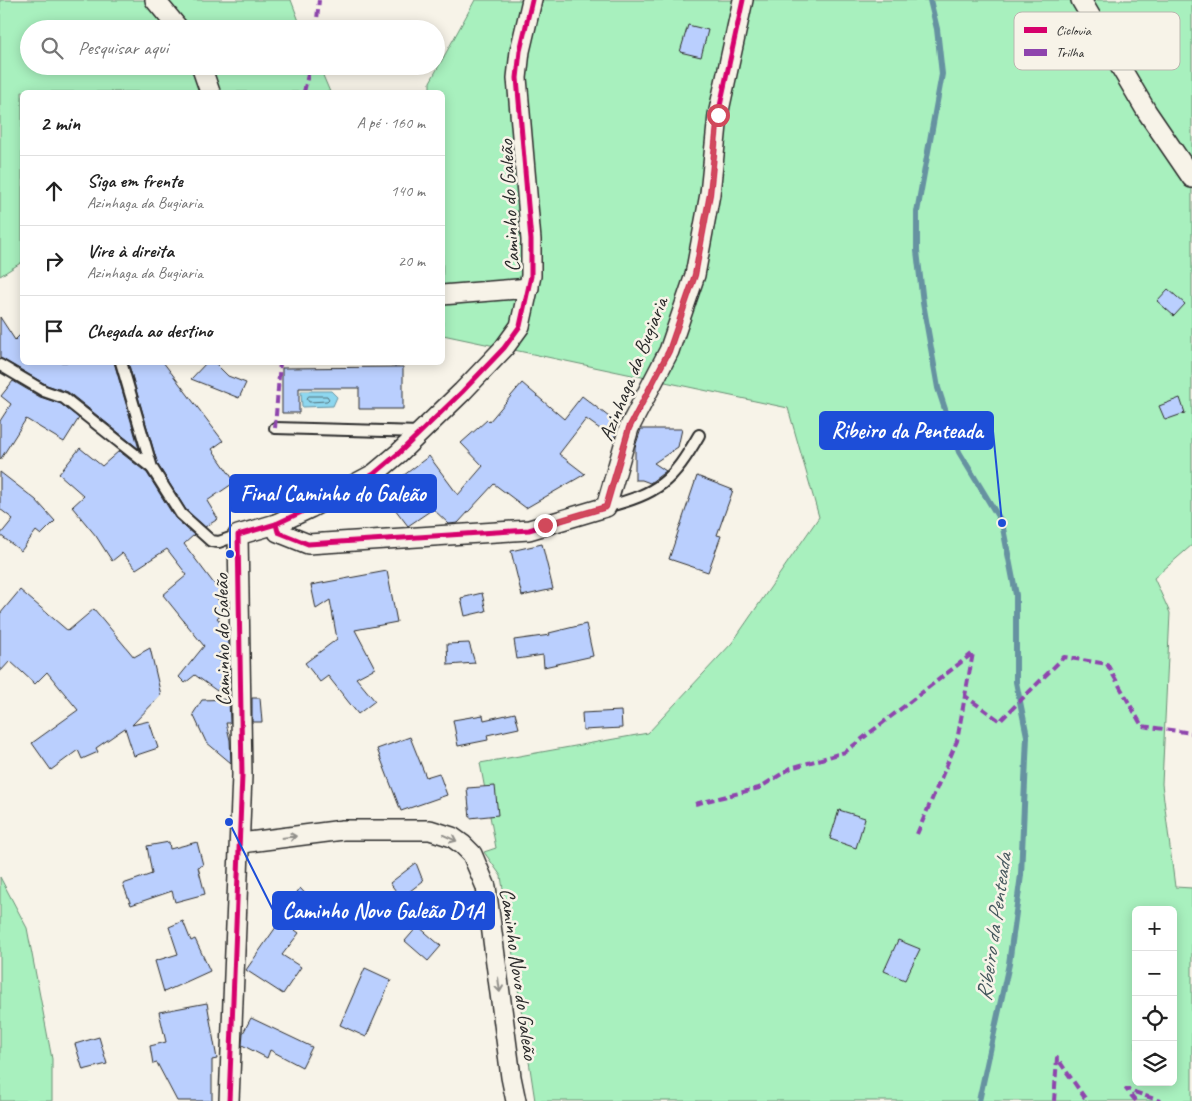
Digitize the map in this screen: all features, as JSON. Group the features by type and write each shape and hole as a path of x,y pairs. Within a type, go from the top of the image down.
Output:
{"street":[{"path":"155,0 172,20"},
{"name":"Caminho do Galeão","path":"229,1101 241,843 242,775 238,535 276,524 374,474 422,432 504,348 520,326 529,288 531,240 517,78 520,51 532,0"},
{"name":"Azinhaga da Bugiaria","path":"606,507 629,428 669,351 695,275 710,194 718,115 743,0"},
{"path":"1081,0 1088,12"},
{"path":"1122,70 1147,112 1192,178"},
{"path":"204,75 209,90"},
{"path":"445,295 529,288"},
{"path":"276,524 278,532 308,544 529,530 606,507"},
{"name":"Caminho Novo do Galeão","path":"241,843 343,830 430,830 452,837 463,844 472,854 486,887 511,1077 516,1101"}],"lane":[{"path":"0,365 44,391 64,398 152,468"},
{"path":"122,365 152,468 181,514 211,541 219,542 238,535"},
{"path":"275,428 422,432"},
{"path":"606,507 636,499 662,486 681,465 699,435"}],"green space":[{"path":"0,0 291,0 299,20 20,20 20,75 323,75 329,90 20,90 20,263 0,276"},
{"path":"475,0 1192,0 1192,545 1154,578 1170,613 1162,784 1175,887 1192,888 1192,1101 535,1101 501,876 484,852 496,848 480,763 648,733 732,643 819,517 788,408 445,335 445,90 430,90 430,82 434,75 445,75 445,55"},
{"path":"0,877 27,928 52,1059 52,1101 0,1101"}],"water":[{"path":"301,391 331,391 337,397 333,406 302,407"}],"building":[{"path":"688,25 708,30 701,57 680,52"},
{"path":"1168,289 1185,304 1174,316 1157,301"},
{"path":"0,317 15,340 20,335 20,365 115,365 139,449 68,392 47,385 0,358"},
{"path":"129,365 165,365 223,441 212,449 235,482 207,501 218,519 205,527 186,510 158,465"},
{"path":"204,365 217,365 228,376 246,383 239,398 191,379"},
{"path":"403,367 403,409 359,409 359,388 299,388 299,413 282,413 282,368"},
{"path":"13,381 40,397 61,404 79,418 64,442 26,419 0,460 0,421 11,404 1,396"},
{"path":"522,383 564,419 582,396 618,424 614,439 586,419 559,454 585,474 526,508 494,484 458,523 449,524 433,509 408,526 382,492 429,456 458,495 483,466 461,443 487,420 489,422"},
{"path":"1180,398 1185,413 1165,420 1159,406"},
{"path":"641,429 682,429 678,447 654,463 666,471 650,483 635,480 635,447"},
{"path":"80,448 102,466 119,451 147,473 175,518 194,535 184,544 221,593 216,597 226,610 217,618 228,631 229,645 215,657 229,667 229,674 217,691 195,675 185,683 179,677 204,646 163,595 187,575 167,549 136,569 122,553 112,561 96,536 72,507 84,496 59,474"},
{"path":"0,472 36,500 55,521 41,535 36,531 21,551 0,535 13,519 0,509"},
{"path":"697,476 733,490 717,535 721,536 708,572 669,559"},
{"path":"542,544 553,589 522,596 511,551"},
{"path":"387,571 397,622 355,630 375,668 356,678 375,701 358,714 328,676 320,682 305,663 337,639 330,600 316,609 311,585"},
{"path":"20,590 68,631 94,609 134,657 150,648 161,695 132,725 149,721 158,748 134,756 125,728 96,748 98,752 82,759 78,750 51,770 32,743 78,710 47,672 35,684 10,661 0,672 0,614"},
{"path":"482,593 486,611 465,616 461,598"},
{"path":"586,624 593,656 544,667 543,655 517,659 514,640 550,635 549,633"},
{"path":"469,643 475,663 448,665 447,644"},
{"path":"252,698 260,698 262,722 252,722"},
{"path":"229,699 230,723 226,723 230,740 231,763 206,742 193,714 202,700"},
{"path":"621,711 622,728 583,730 582,713"},
{"path":"515,713 519,728 487,735 488,740 458,746 453,720 483,715 484,720"},
{"path":"410,737 426,777 439,773 447,795 401,811 377,749"},
{"path":"495,786 498,815 470,818 467,788"},
{"path":"839,810 865,818 856,848 830,839"},
{"path":"169,842 170,849 197,842 203,865 198,867 205,894 175,902 172,891 131,905 123,884 152,874 147,846"},
{"path":"416,863 423,881 401,898 390,883"},
{"path":"300,888 311,900 298,919 285,910"},
{"path":"281,920 299,933 282,955 301,967 283,994 246,970"},
{"path":"183,921 191,941 195,939 210,971 164,992 155,961 178,954 169,927"},
{"path":"418,926 441,946 428,961 405,941"},
{"path":"898,940 920,949 905,980 884,971"},
{"path":"365,968 391,980 366,1037 340,1025"},
{"path":"207,1003 217,1059 212,1060 212,1101 177,1101 157,1063 153,1064 150,1046 166,1042 159,1012"},
{"path":"251,1018 312,1047 302,1067 270,1050 267,1058 242,1045 243,1033"},
{"path":"99,1037 107,1064 83,1070 75,1044"}],"waterway":[{"name":"Ribeiro da Penteada","path":"930,0 937,29 942,74 917,212 917,251 923,303 938,388 959,452 1002,523 1016,595 1016,682 1027,736 1021,875 1009,964 979,1101"}],"marked path":[{"path":"317,20 319,0"},
{"path":"304,90 308,75"},
{"path":"275,428 280,365"},
{"path":"695,804 759,788 791,768 845,752 973,653 965,696"},
{"path":"917,834 957,741 965,696 1000,721 1064,657 1107,664 1142,726 1192,733"},
{"path":"1054,1101 1057,1058 1087,1101"},
{"path":"1136,1101 1126,1089 1160,1101"}],"cycle path":[{"path":"229,1101 242,775 238,535 276,524 374,474 399,453 462,392 504,348 520,326 531,276 531,240 517,78 520,51 532,0"},
{"path":"276,524 278,532 308,544 529,530 606,507 629,428 669,351 695,275 710,194 718,115 743,0"}],"place":[{"name":"Ribeiro da Penteada","path":"1002,523"},
{"name":"Final Caminho do Galeão","path":"230,554"},
{"name":"Caminho Novo Galeão D1A","path":"229,822"}],"route":[{"path":"545,525 606,507 629,428 669,351 695,275 710,194 718,115"}]}
